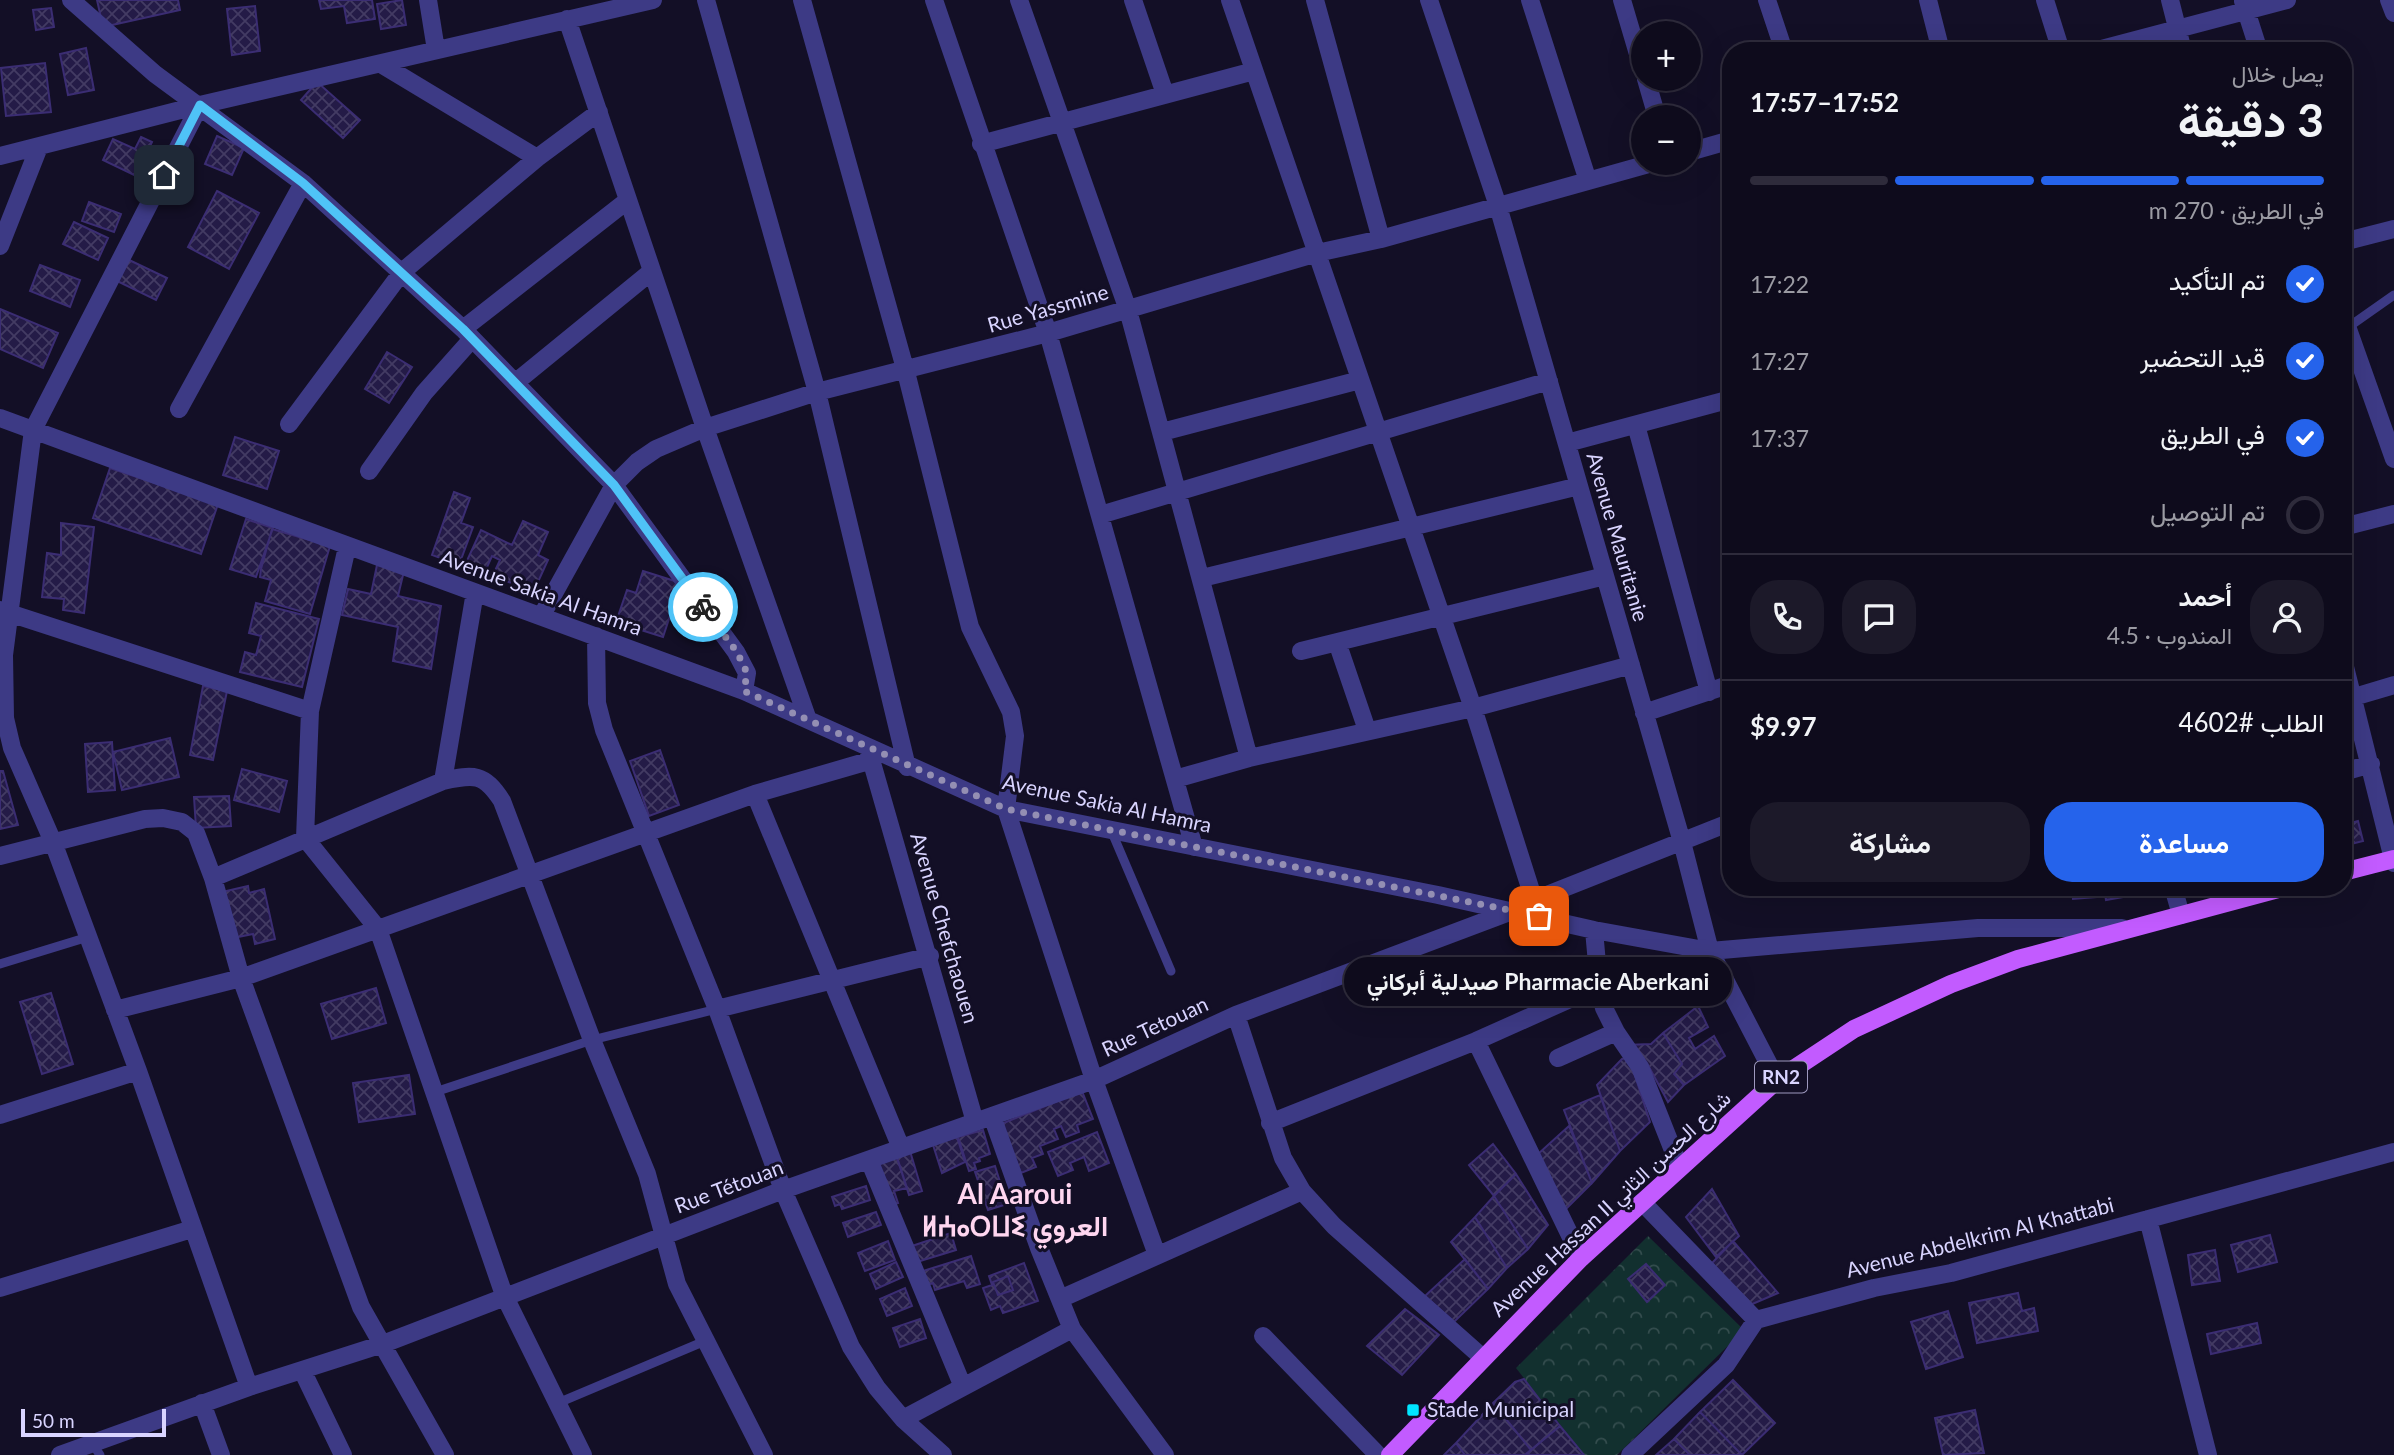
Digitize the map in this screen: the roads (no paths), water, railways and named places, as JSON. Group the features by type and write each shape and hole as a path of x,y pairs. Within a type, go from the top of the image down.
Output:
{"main road":[{"path":"2352,870 2394,860"},
{"name":"Avenue Hassan II شارع الحسن الثاني","path":"1390,1455 1581,1258 1777,1080 1854,1029 1951,984 2018,960 2252,896"}],"street":[{"path":"71,0 155,74 303,183 402,272 516,382 614,485 737,652 747,673 744,691"},
{"path":"428,0 436,50"},
{"path":"0,156 200,105 653,0"},
{"path":"706,0 817,393 907,767"},
{"path":"802,0 906,372 970,627 1011,712 1015,736 1006,809 1094,1080 1157,1255"},
{"path":"934,0 981,144 1048,333 1195,847"},
{"path":"1019,0 1128,310 1249,758"},
{"path":"1133,0 1165,94"},
{"path":"1230,0 1472,708 1537,908 1722,826"},
{"path":"1315,0 1381,239"},
{"name":"Avenue Mauritanie","path":"1429,0 1498,206 1682,842 1710,951 1777,1080"},
{"path":"1530,0 1588,181"},
{"path":"1622,0 1631,30"},
{"path":"1767,0 1781,42"},
{"path":"1928,0 1939,42"},
{"path":"2045,0 2058,42"},
{"path":"2170,0 2181,42"},
{"path":"2130,42 2178,30 2244,6 2287,0"},
{"path":"2389,0 2394,13"},
{"path":"2244,6 2256,42"},
{"path":"568,19 705,428 808,720"},
{"path":"381,64 537,158"},
{"path":"981,144 1254,71"},
{"path":"200,105 33,430 5,611 3,719 12,748 53,842 138,1071 249,1387"},
{"path":"289,424 402,272 537,158 599,112"},
{"path":"1701,149 1722,143"},
{"path":"0,246 39,147"},
{"name":"Rue Yassmine","path":"542,615 552,592 614,485 637,462 656,449 705,428 817,393 1048,333 1317,253 1381,239 1631,169"},
{"path":"179,409 303,183"},
{"path":"369,471 468,334 628,200"},
{"path":"2352,240 2394,229"},
{"path":"516,382 652,271"},
{"path":"2352,344 2394,459"},
{"path":"1162,432 1360,380"},
{"path":"1100,515 1549,381"},
{"path":"1567,443 1722,401"},
{"name":"Avenue Sakia Al Hamra","path":"0,418 744,691 808,720 870,753 1006,809 1514,911 1537,908 1594,930 1710,951 1978,928 2140,928"},
{"path":"1636,425 1709,692"},
{"path":"1202,578 1579,486"},
{"path":"2352,525 2394,514"},
{"path":"347,547 310,711 305,838 379,929 504,1295 583,1455"},
{"path":"1301,651 1605,576"},
{"path":"443,781 475,592"},
{"path":"5,611 310,711"},
{"path":"596,636 597,703 604,730 717,1009 783,1190 850,1347 877,1388 903,1419 943,1455"},
{"path":"1337,642 1367,730"},
{"path":"1175,779 1249,758 1472,708 1631,665"},
{"path":"2354,697 2394,685"},
{"path":"1644,713 1722,687"},
{"path":"2352,690 2394,860"},
{"path":"115,1010 241,978 870,753"},
{"name":"Avenue Chefchaouen","path":"870,753 930,956 984,1119 1072,1329 1165,1455"},
{"path":"2352,769 2371,764"},
{"path":"213,878 443,781 465,776 482,778 492,785 502,801 592,1040 648,1174 677,1284 764,1455"},
{"path":"755,794 901,1148"},
{"path":"0,856 163,818 182,822 196,833 213,878 241,978 335,1243 361,1307 445,1455"},
{"path":"2176,896 2181,915"},
{"path":"1483,1358 1334,1226 1302,1191 1283,1158 1270,1124 1236,1015 1514,911"},
{"path":"1594,930 1599,986 1604,1008 1616,1032 1640,1067 1680,1168"},
{"path":"717,1009 930,956"},
{"path":"1270,1124 1476,1041 1599,986"},
{"name":"Rue Tetouan","path":"1094,1080 1236,1015"},
{"path":"1558,1058 1616,1032"},
{"path":"1476,1041 1581,1258"},
{"path":"0,1115 138,1071"},
{"name":"Rue Tétouan","path":"60,1455 96,1449 202,1403 383,1344 504,1295 783,1190 1094,1080"},
{"name":"Avenue Abdelkrim Al Khattabi","path":"1756,1320 1874,1288 1951,1273 2394,1152"},
{"path":"869,1160 963,1388"},
{"path":"1060,1299 1302,1191"},
{"path":"1630,1455 1726,1365 1756,1320 1642,1202"},
{"path":"2148,1219 2208,1455"},
{"path":"0,1288 192,1229"},
{"path":"903,1419 1072,1329"},
{"path":"1263,1336 1378,1455"},
{"path":"302,1370 344,1455"},
{"path":"202,1403 221,1455"}],"lane":[{"path":"2352,321 2394,295"},
{"path":"1111,830 1171,971"},
{"path":"0,964 88,937"},
{"path":"435,1092 592,1040 717,1009"},
{"path":"558,1403 705,1341"}],"place":[{"name":"Pharmacie Aberkani صيدلية أبركاني","path":"1539,916"},
{"name":"Stade Municipal","path":"1413,1410"}],"district":[{"name":"Al Aaroui ⵍⵄⴰⵔⵡⵉ العروي","path":"1015,1210"}]}
